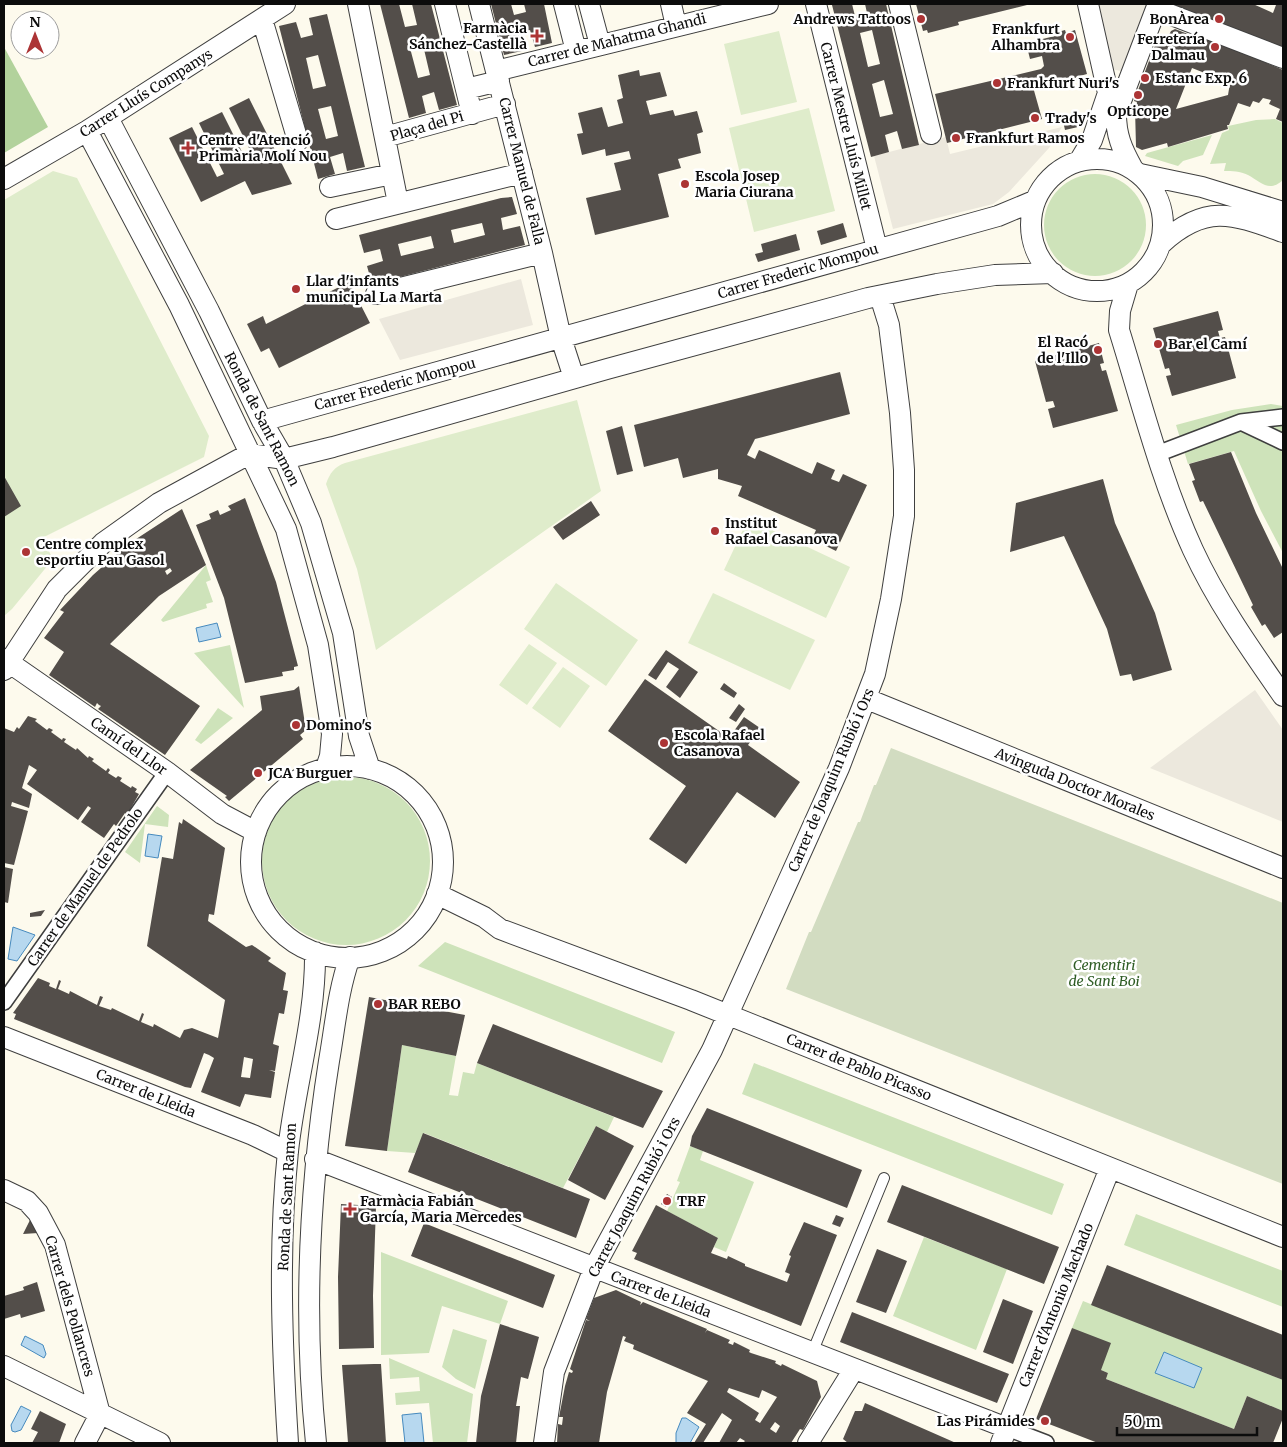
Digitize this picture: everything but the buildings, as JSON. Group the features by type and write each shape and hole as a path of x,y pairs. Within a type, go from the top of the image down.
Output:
{"street":[{"name":"Carrer Lluís Companys","path":"4,179 108,118 285,4"},
{"path":"358,4 385,137"},
{"path":"445,4 472,114"},
{"name":"Carrer Manuel de Falla","path":"479,4 542,252 561,338"},
{"path":"564,4 576,50"},
{"path":"589,4 600,45"},
{"path":"671,4 676,26"},
{"name":"Carrer de Mahatma Ghandi","path":"466,89 497,76 576,50 676,26 703,11 768,4"},
{"name":"Carrer Mestre Lluís Millet","path":"816,4 877,249"},
{"path":"899,4 931,134"},
{"path":"1080,160 1092,140 1108,93 1105,71 1088,4"},
{"path":"1162,244 1164,232 1163,209 1157,194 1136,171 1120,146 1116,129 1116,114 1157,5 1283,58"},
{"path":"262,19 298,141"},
{"path":"1105,71 1109,75 1118,78 1131,74"},
{"name":"Plaça del Pi","path":"398,203 385,137 505,104"},
{"name":"Ronda de Sant Ramon","path":"108,118 262,421 284,459 311,523 343,634 359,736 370,769"},
{"name":"Ronda de Sant Ramon","path":"87,131 179,305 286,529 318,645 332,734 330,756 326,768"},
{"path":"1283,212 1202,187 1136,171 1104,159 1080,160 1051,176 1034,201 1030,227 1032,244 1040,260 1053,273 1072,286 1107,291 1128,284 1146,269 1162,244 1177,230 1199,220 1219,215 1233,215 1283,232"},
{"path":"336,219 522,173"},
{"path":"330,187 392,174"},
{"name":"Carrer Frederic Mompou","path":"262,421 998,216 1034,201"},
{"path":"376,294 542,252"},
{"path":"5,664 57,589 103,543 160,503 249,454 284,459 574,378 880,296 937,284 995,275 1053,273"},
{"path":"1120,330 1120,310 1128,284"},
{"path":"1092,290 1110,312 1120,330 1156,454 1194,551 1226,610 1283,696"},
{"name":"Carrer de Joaquim Rubió i Ors","path":"728,1015 867,699 885,632 904,516 904,470 900,413 888,324 880,296"},
{"path":"561,338 574,378"},
{"path":"1156,454 1241,422 1283,417"},
{"path":"249,454 262,421"},
{"path":"1241,422 1283,442"},
{"name":"Camí del Llor","path":"5,664 167,772 222,814 256,832"},
{"name":"Avinguda Doctor Morales","path":"867,699 1283,868"},
{"path":"348,766 370,769 404,785 418,798 434,821 442,857 442,876 437,894 427,915 403,939 372,954 350,957 332,956 315,952 291,940 280,931 261,904 251,872 256,832 266,810 282,791 303,777 326,768 348,766"},
{"name":"Carrer de Manuel de Pedrolo","path":"4,1002 167,772"},
{"name":"Carrer de Pablo Picasso","path":"437,894 484,916 500,929 728,1015 1283,1237"},
{"name":"Ronda de Sant Ramon","path":"288,1443 282,1308 288,1152 314,985 315,952"},
{"name":"Ronda de Sant Ramon","path":"316,1443 310,1373 309,1306 310,1243 315,1159 341,988 350,957"},
{"name":"Carrer Joaquim Rubió i Ors","path":"544,1443 554,1372 594,1268 697,1081 728,1015"},
{"name":"Carrer de Lleida","path":"4,1037 253,1135 288,1152"},
{"name":"Carrer de Lleida","path":"315,1159 812,1353 1004,1436"},
{"name":"Carrer d'Antonio Machado","path":"1004,1436 1110,1168"},
{"name":"Carrer dels Pollancres","path":"4,1190 27,1202 46,1226 55,1245 100,1414"},
{"path":"4,1366 160,1443"},
{"path":"808,1443 854,1370"},
{"path":"85,1443 100,1414"},
{"path":"1004,1436 1046,1443"}],"lane":[{"path":"812,1353 884,1178"}],"green space":[{"path":"779,31 797,102 741,115 724,44"},
{"path":"4,47 48,127 4,153"},
{"path":"809,108 835,211 754,232 729,128"},
{"path":"1275,119 1283,123 1283,180 1278,184 1269,186 1245,174 1224,171 1226,163 1210,164 1222,133 1229,130 1228,126 1256,120"},
{"path":"1212,135 1203,155 1183,161 1178,166 1145,156 1147,153"},
{"path":"53,171 77,178 209,436 204,457 42,538 53,559 12,609 4,616 4,200"},
{"path":"1095,174 1105,175 1124,182 1138,196 1145,215 1145,235 1138,254 1124,268 1105,275 1095,276 1085,275 1066,268 1052,254 1045,235 1044,225 1045,215 1052,196 1066,182 1085,175"},
{"path":"577,400 601,491 376,650 357,569 326,484 333,471 345,463"},
{"path":"1271,404 1283,406 1283,553 1261,511 1234,451 1188,464 1176,425 1232,410"},
{"path":"748,519 850,567 826,618 724,570"},
{"path":"206,565 211,580 206,582 213,602 206,604 207,608 163,622 161,620"},
{"path":"556,583 638,640 606,686 524,629"},
{"path":"713,593 815,640 790,690 688,643"},
{"path":"529,644 557,663 527,705 499,685"},
{"path":"230,645 244,708 194,653"},
{"path":"563,667 590,686 560,728 532,708"},
{"path":"218,708 233,718 201,744 195,740"},
{"name":"Cementiri de Sant Boi","path":"891,748 1283,903 1283,1184 786,989 809,932 811,932"},
{"path":"354,777 378,783 406,801 416,814 427,836 430,861 427,886 416,908 406,921 393,931 371,942 338,945 321,942 306,935 292,926 281,915 265,886 262,853 265,836 272,821 281,807 292,796 321,780"},
{"path":"157,806 169,815 168,827 145,824 140,863 125,852"},
{"path":"445,942 675,1032 662,1063 418,966"},
{"path":"402,1045 456,1056 449,1095 458,1096 463,1072 474,1074 477,1063 614,1117 607,1132 596,1126 563,1188 424,1133 415,1153 387,1151"},
{"path":"754,1063 1064,1184 1052,1215 742,1094"},
{"path":"690,1146 703,1151 700,1160 754,1182 726,1252 714,1247 718,1238 667,1211 680,1182 677,1181"},
{"path":"1136,1214 1283,1271 1283,1307 1124,1245"},
{"path":"924,1237 1007,1269 976,1350 893,1316"},
{"path":"381,1252 508,1301 500,1324 442,1306 429,1353 381,1355"},
{"path":"1083,1301 1283,1380 1283,1411 1247,1396 1234,1429 1106,1379 1108,1373 1101,1370 1072,1328"},
{"path":"453,1329 487,1340 475,1389 456,1379 442,1367"},
{"path":"389,1358 473,1394 467,1443 433,1443 429,1403 396,1405 395,1393 420,1391 419,1377 390,1379"}],"shaded area":[{"path":"1093,4 1146,4 1147,10 1124,70 1110,69"},
{"path":"1062,127 1049,148 1009,192 993,204 893,229 874,156 946,137 950,154"},
{"path":"521,279 533,325 400,360 379,319"},
{"path":"1255,690 1283,730 1283,822 1150,768"}],"water":[{"path":"217,623 221,637 199,642 196,628"},
{"path":"148,834 162,836 158,858 145,856"},
{"path":"13,927 35,935 17,961 8,959"},
{"path":"25,1336 43,1345 46,1354 44,1358 21,1345"},
{"path":"1164,1352 1202,1368 1194,1388 1155,1373"},
{"path":"21,1406 31,1411 21,1430 15,1432 12,1431 11,1425"},
{"path":"421,1413 424,1443 405,1443 402,1415"},
{"path":"682,1418 686,1418 699,1427 690,1443 676,1443 676,1433"}],"place":[{"name":"Andrews Tattoos","path":"921,19"},
{"name":"BonÀrea","path":"1219,19"},
{"name":"Farmàcia Sánchez-Castellà","path":"537,36"},
{"name":"Frankfurt Alhambra","path":"1070,37"},
{"name":"Ferretería Dalmau","path":"1215,47"},
{"name":"Estanc Exp. 6","path":"1145,78"},
{"name":"Frankfurt Nuri's","path":"997,83"},
{"name":"Opticope","path":"1138,95"},
{"name":"Trady's","path":"1035,118"},
{"name":"Frankfurt Ramos","path":"956,138"},
{"name":"Centre d'Atenció Primària Molí Nou","path":"188,148"},
{"name":"Escola Josep Maria Ciurana","path":"685,184"},
{"name":"Llar d'infants municipal La Marta","path":"296,289"},
{"name":"Bar el Camí","path":"1158,344"},
{"name":"El Racó de l'Illo","path":"1098,350"},
{"name":"Institut Rafael Casanova","path":"715,531"},
{"name":"Centre complex esportiu Pau Gasol","path":"26,552"},
{"name":"Domino's","path":"296,725"},
{"name":"Escola Rafael Casanova","path":"664,743"},
{"name":"JCA Burguer","path":"258,773"},
{"name":"BAR REBO","path":"378,1004"},
{"name":"TRF","path":"667,1201"},
{"name":"Farmàcia Fabián García, Maria Mercedes","path":"350,1209"},
{"name":"Las Pirámides","path":"1045,1421"}]}
